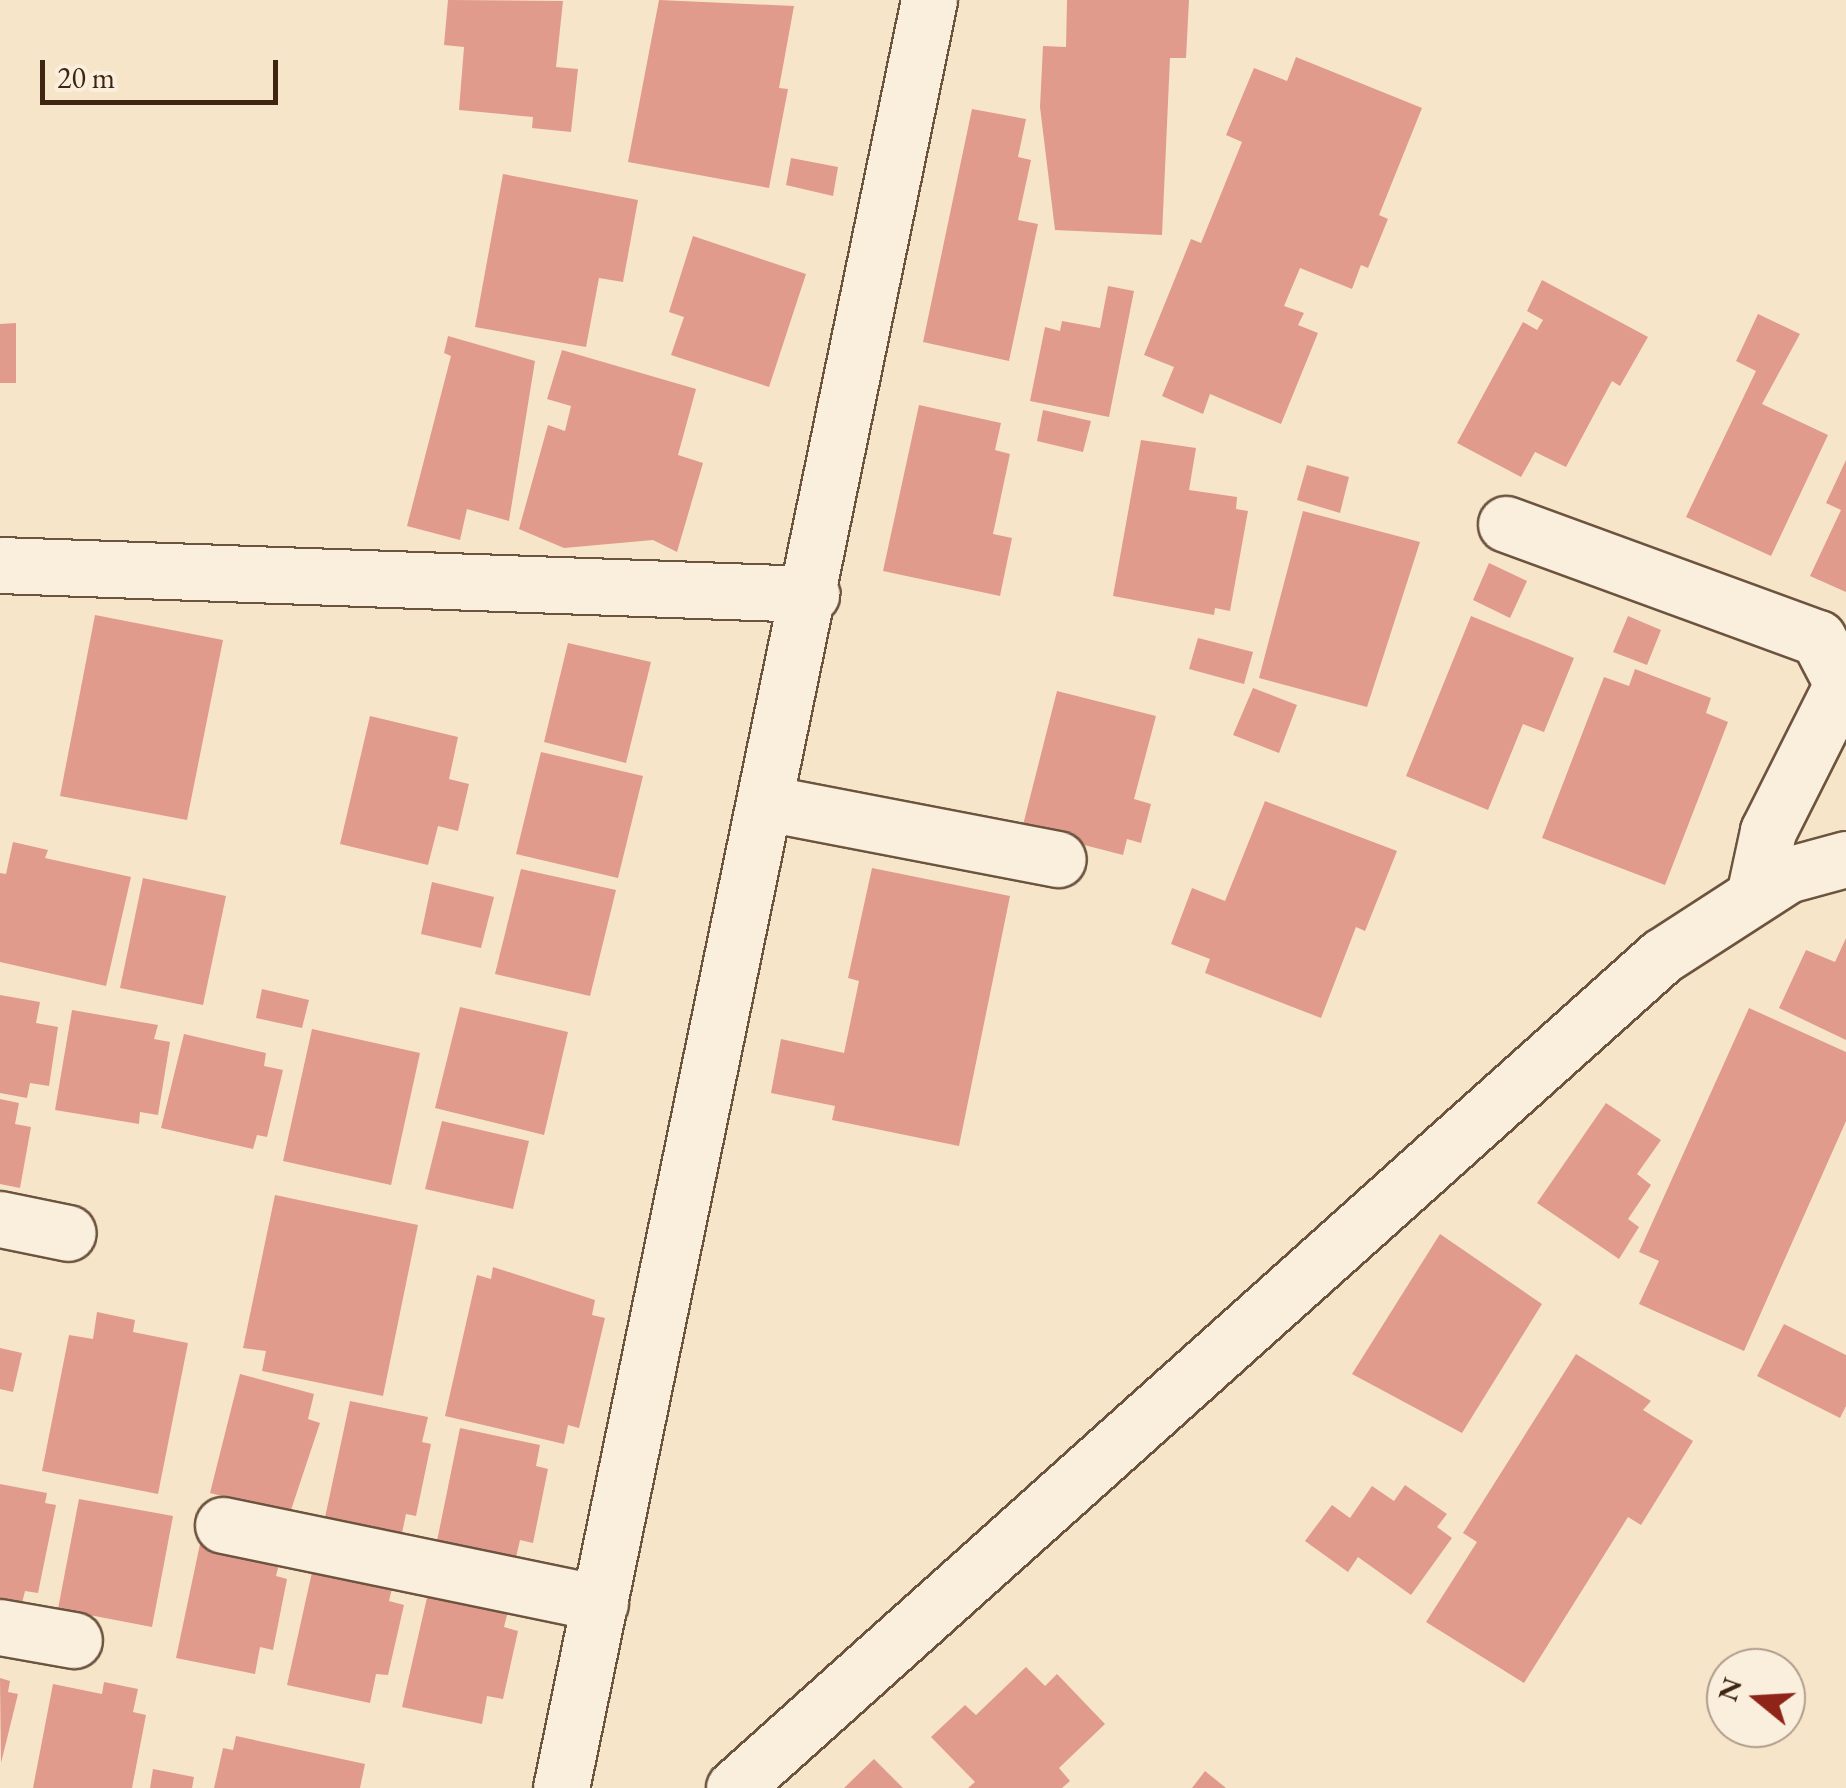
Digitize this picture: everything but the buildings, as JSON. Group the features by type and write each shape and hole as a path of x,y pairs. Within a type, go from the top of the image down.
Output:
{"street":[{"path":"560,1788 810,594 929,0"},
{"path":"1506,524 1818,638 1842,684 1768,832 1754,896"},
{"path":"0,565 810,594"},
{"path":"766,804 1058,859"},
{"path":"734,1788 1662,956 1787,874 1846,859"},
{"path":"0,1219 68,1233"},
{"path":"223,1525 600,1602"},
{"path":"0,1627 74,1640"}]}
